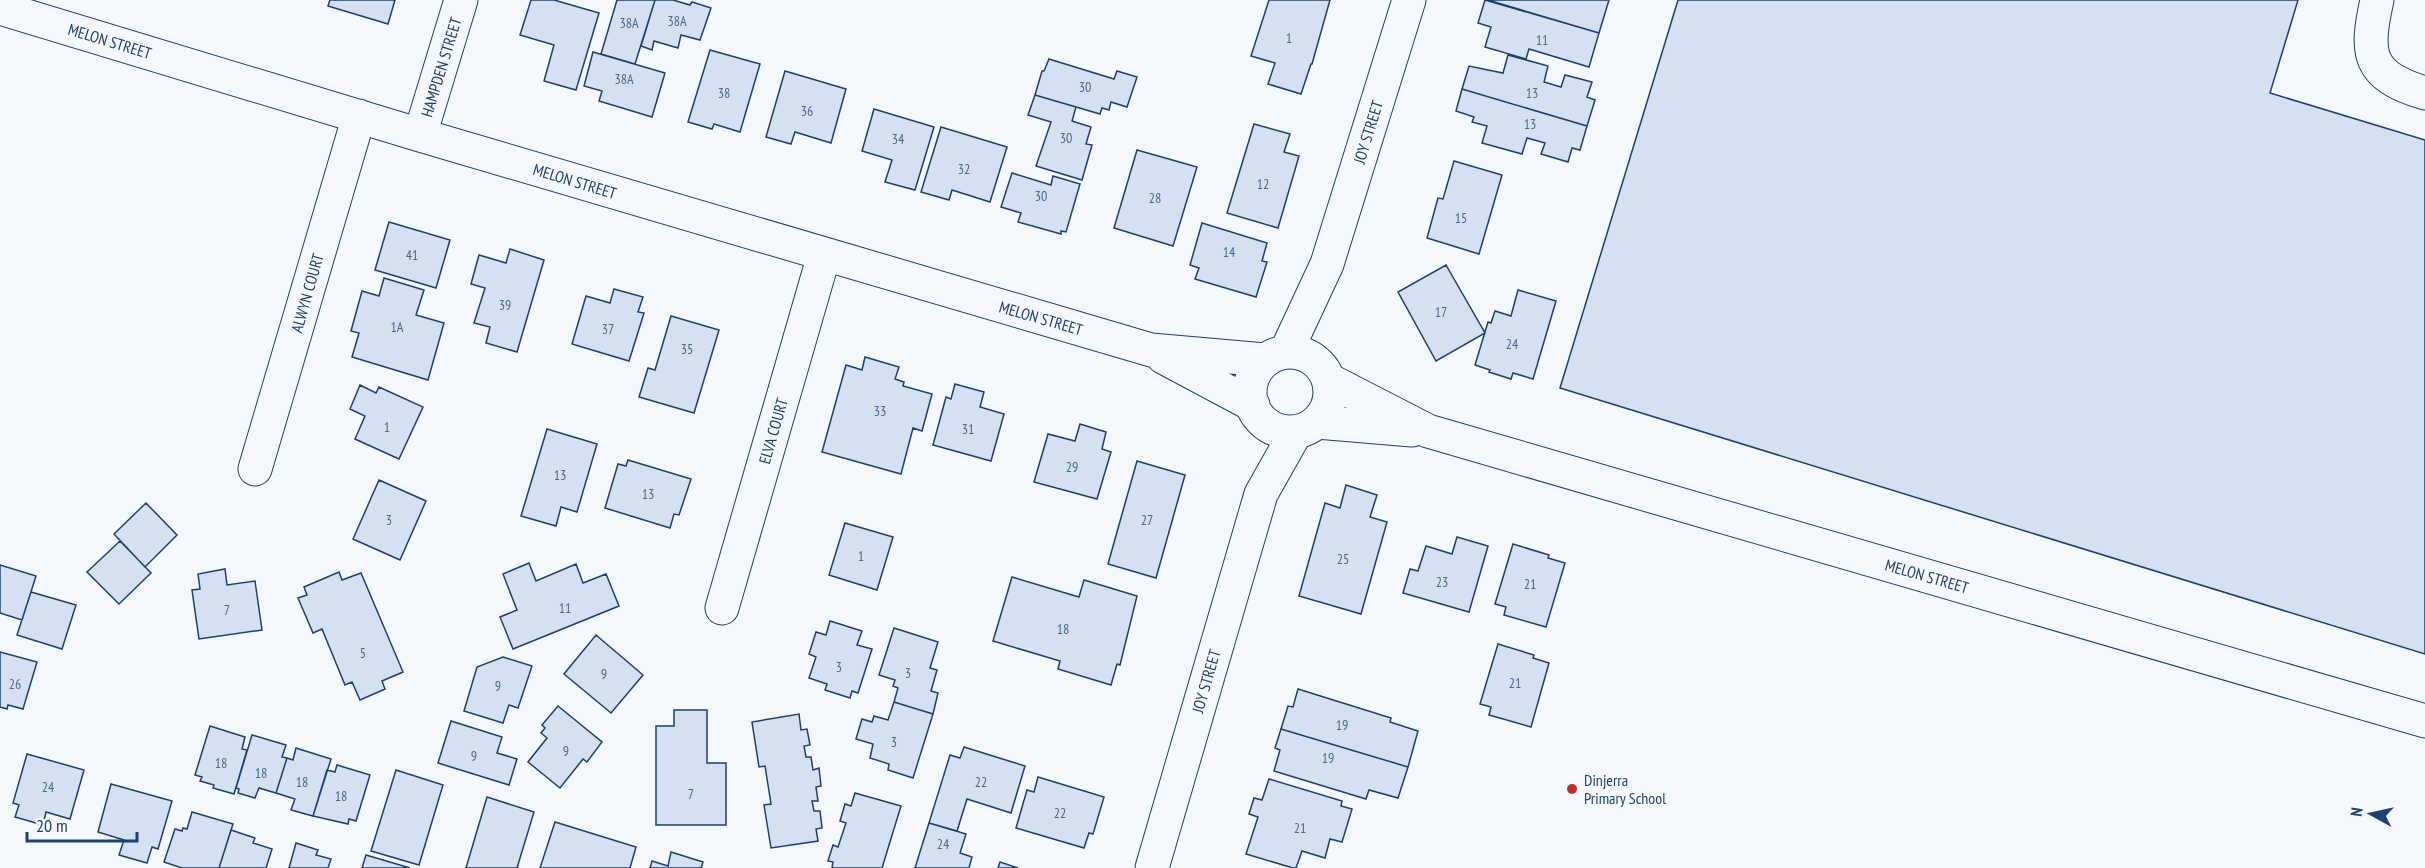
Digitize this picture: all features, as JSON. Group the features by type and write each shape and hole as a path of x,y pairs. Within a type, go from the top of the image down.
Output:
{"street":[{"name":"HAMPDEN STREET","path":"420,135 461,0"},
{"name":"JOY STREET","path":"1275,356 1327,264 1409,0"},
{"path":"2377,0 2370,50 2374,62 2393,81 2425,93"},
{"name":"MELON STREET","path":"0,8 420,135 1151,350 1275,356"},
{"name":"ALWYN COURT","path":"255,469 359,116"},
{"name":"ELVA COURT","path":"722,608 824,255"},
{"name":"JOY STREET","path":"1323,371 1327,264"},
{"name":"MELON STREET","path":"1151,350 1259,414"},
{"path":"1297,352 1323,371 1329,403 1306,427 1285,432 1259,414 1251,399 1251,384 1256,371 1275,356 1297,352"},
{"name":"MELON STREET","path":"1323,371 1428,431 2425,721"},
{"name":"JOY STREET","path":"1259,414 1261,495"},
{"name":"MELON STREET","path":"1306,427 1428,431"},
{"name":"JOY STREET","path":"1152,868 1261,495 1306,427"}],"building":[{"path":"330,0 395,0 388,24 328,6"},
{"path":"531,0 554,0 599,13 576,90 544,81 554,45 520,35"},
{"path":"617,0 655,0 635,64 601,54"},
{"path":"655,0 673,0 690,5 692,2 711,8 700,40 681,35 678,48 654,41 652,50 641,46"},
{"path":"1269,0 1330,0 1301,94 1268,84 1275,63 1251,56"},
{"path":"1485,0 1599,33 1589,67 1529,49 1526,59 1485,47 1491,27 1478,23"},
{"path":"1488,0 1609,0 1599,33"},
{"path":"1678,0 2298,0 2270,93 2425,140 2425,654 1560,388"},
{"path":"710,50 760,64 740,132 714,124 712,129 688,122"},
{"path":"593,52 665,73 652,117 599,101 602,91 584,86"},
{"path":"1508,55 1548,66 1544,82 1561,87 1565,75 1592,82 1587,97 1595,100 1587,126 1462,89 1469,66 1503,73"},
{"path":"1049,59 1114,79 1117,71 1137,77 1127,107 1111,102 1109,110 1102,108 1100,114 1035,95 1042,71"},
{"path":"785,71 846,89 831,143 795,132 791,144 766,137"},
{"path":"1462,89 1587,126 1580,150 1572,148 1568,162 1541,154 1545,143 1527,138 1522,154 1482,143 1487,126 1472,122 1474,117 1456,111"},
{"path":"1035,95 1076,107 1072,121 1091,127 1086,144 1092,145 1082,180 1036,166 1051,122 1028,115"},
{"path":"874,109 934,127 915,190 885,182 892,160 862,151"},
{"path":"1254,124 1290,134 1284,152 1299,156 1278,228 1227,213"},
{"path":"941,127 1007,147 990,202 952,190 949,200 921,192"},
{"path":"1137,150 1197,167 1173,246 1114,228"},
{"path":"1454,161 1502,175 1479,254 1427,238 1438,198 1443,199"},
{"path":"1012,173 1051,185 1053,176 1080,184 1066,232 1061,231 1061,234 1018,222 1021,213 1001,207"},
{"path":"389,222 450,240 436,288 375,270"},
{"path":"1202,223 1267,243 1262,261 1267,262 1256,297 1195,279 1199,268 1190,265"},
{"path":"510,249 544,260 517,352 486,343 490,327 474,323 485,288 471,284 479,255 506,263"},
{"path":"1446,265 1485,333 1436,361 1398,292"},
{"path":"384,278 424,290 416,315 444,323 428,380 352,357 359,333 351,331 362,291 379,296"},
{"path":"614,289 643,297 638,312 644,313 629,361 572,344 586,296 610,303"},
{"path":"1518,290 1556,301 1533,379 1513,373 1511,379 1475,365 1488,322 1491,323 1495,311 1511,316"},
{"path":"671,316 719,330 694,413 639,397 648,368 655,370"},
{"path":"865,357 899,367 895,379 904,382 903,386 932,394 922,431 913,428 901,474 822,452 846,365 862,370"},
{"path":"955,384 984,392 980,407 1004,414 991,461 933,445 946,397 951,399"},
{"path":"360,385 376,393 379,387 423,407 399,459 355,439 365,416 350,409"},
{"path":"1080,424 1106,432 1102,449 1111,452 1097,499 1034,482 1048,434 1075,441"},
{"path":"547,429 597,444 577,512 561,507 556,526 521,516"},
{"path":"628,460 691,479 679,515 674,514 670,528 605,508 618,464 626,466"},
{"path":"1137,461 1185,475 1156,578 1108,564"},
{"path":"379,480 426,501 400,560 353,539"},
{"path":"1346,485 1377,495 1370,517 1387,522 1361,614 1299,596 1325,503 1340,508"},
{"path":"146,503 177,535 145,567 114,534"},
{"path":"845,523 893,537 877,590 829,575"},
{"path":"1457,537 1488,546 1469,612 1403,593 1410,569 1418,571 1426,546 1452,554"},
{"path":"120,541 151,573 119,604 87,572"},
{"path":"1513,544 1549,555 1548,558 1565,563 1546,627 1504,615 1506,607 1495,604"},
{"path":"529,563 536,581 576,564 583,583 606,574 619,606 513,649 500,617 517,610 503,574"},
{"path":"0,565 36,576 22,620 0,613"},
{"path":"225,569 227,585 255,581 262,630 199,639 192,590 200,589 198,574"},
{"path":"339,572 342,580 361,573 403,672 382,681 385,689 360,700 352,682 345,685 322,629 313,633 298,598 307,595 304,587"},
{"path":"1012,577 1079,597 1084,580 1137,596 1120,665 1117,664 1111,685 1058,669 1060,661 993,641"},
{"path":"31,592 76,605 62,649 17,635"},
{"path":"830,621 862,631 857,645 872,649 858,693 852,691 850,698 825,690 827,684 809,678 816,657 809,654 816,632 826,635"},
{"path":"894,628 938,642 930,668 937,670 931,691 938,693 933,714 894,702 898,688 893,686 895,680 879,675"},
{"path":"596,635 643,675 611,713 564,674"},
{"path":"1498,644 1534,655 1533,658 1549,663 1531,727 1489,715 1491,707 1480,704"},
{"path":"0,652 37,662 23,709 8,705 7,709 0,707"},
{"path":"503,657 532,666 518,708 509,705 503,723 464,711 477,667"},
{"path":"1298,689 1391,718 1390,722 1418,731 1408,767 1281,729 1288,706 1293,707"},
{"path":"894,702 933,714 913,778 888,770 889,764 870,758 873,744 856,739 862,719 872,722 874,716 888,720"},
{"path":"558,706 602,742 587,762 583,759 560,788 528,762 547,738 541,733 545,728 542,725"},
{"path":"674,710 707,710 707,763 726,763 726,825 656,825 656,726 674,726"},
{"path":"799,714 801,730 807,729 810,745 804,746 806,757 811,757 813,770 819,768 821,786 816,787 818,801 812,801 814,811 820,811 822,828 816,829 818,841 771,848 764,805 771,804 765,766 759,767 752,722"},
{"path":"451,721 502,737 497,753 517,759 509,785 438,763"},
{"path":"210,726 245,737 242,749 247,750 234,794 213,788 214,785 200,781 202,777 195,775"},
{"path":"1281,729 1408,767 1398,798 1369,790 1366,799 1274,771 1280,750 1275,748"},
{"path":"252,735 286,745 282,757 287,758 276,793 259,788 255,798 238,793 239,789 236,788"},
{"path":"964,747 1025,766 1011,813 967,799 957,831 929,823 950,755 960,758"},
{"path":"296,748 331,759 313,816 291,810 295,799 276,793 287,758 293,760"},
{"path":"27,754 84,770 70,819 46,812 43,825 15,817 19,805 13,803"},
{"path":"337,765 370,775 356,821 349,819 348,824 313,816 327,770 335,772"},
{"path":"396,770 443,785 419,865 371,851"},
{"path":"1038,777 1104,797 1093,834 1089,833 1084,848 1016,828 1027,790 1034,792"},
{"path":"1269,779 1342,801 1341,806 1352,809 1342,842 1330,839 1325,858 1302,851 1296,868 1293,868 1246,854 1258,817 1249,814 1254,798 1262,800"},
{"path":"111,784 172,801 158,849 152,847 147,863 119,855 124,840 98,832"},
{"path":"855,793 901,806 882,868 832,868 833,862 828,861 833,845 838,847 846,823 840,821 845,804 851,806"},
{"path":"487,797 534,812 517,868 466,868"},
{"path":"192,812 233,824 219,868 182,868 164,862 175,829 182,831 183,828 187,829"},
{"path":"555,822 636,847 630,868 540,868"},
{"path":"929,823 966,834 960,853 972,857 969,868 915,868"},
{"path":"231,830 255,838 253,843 272,849 266,868 219,868"},
{"path":"296,843 318,850 316,855 331,859 328,868 289,868"},
{"path":"671,852 703,862 701,868 650,868 652,861 668,866"},
{"path":"366,855 410,868 362,868"},
{"path":"1000,862 1018,868 998,868"}],"place":[{"name":"Dinjerra Primary School","path":"1572,789"}]}
